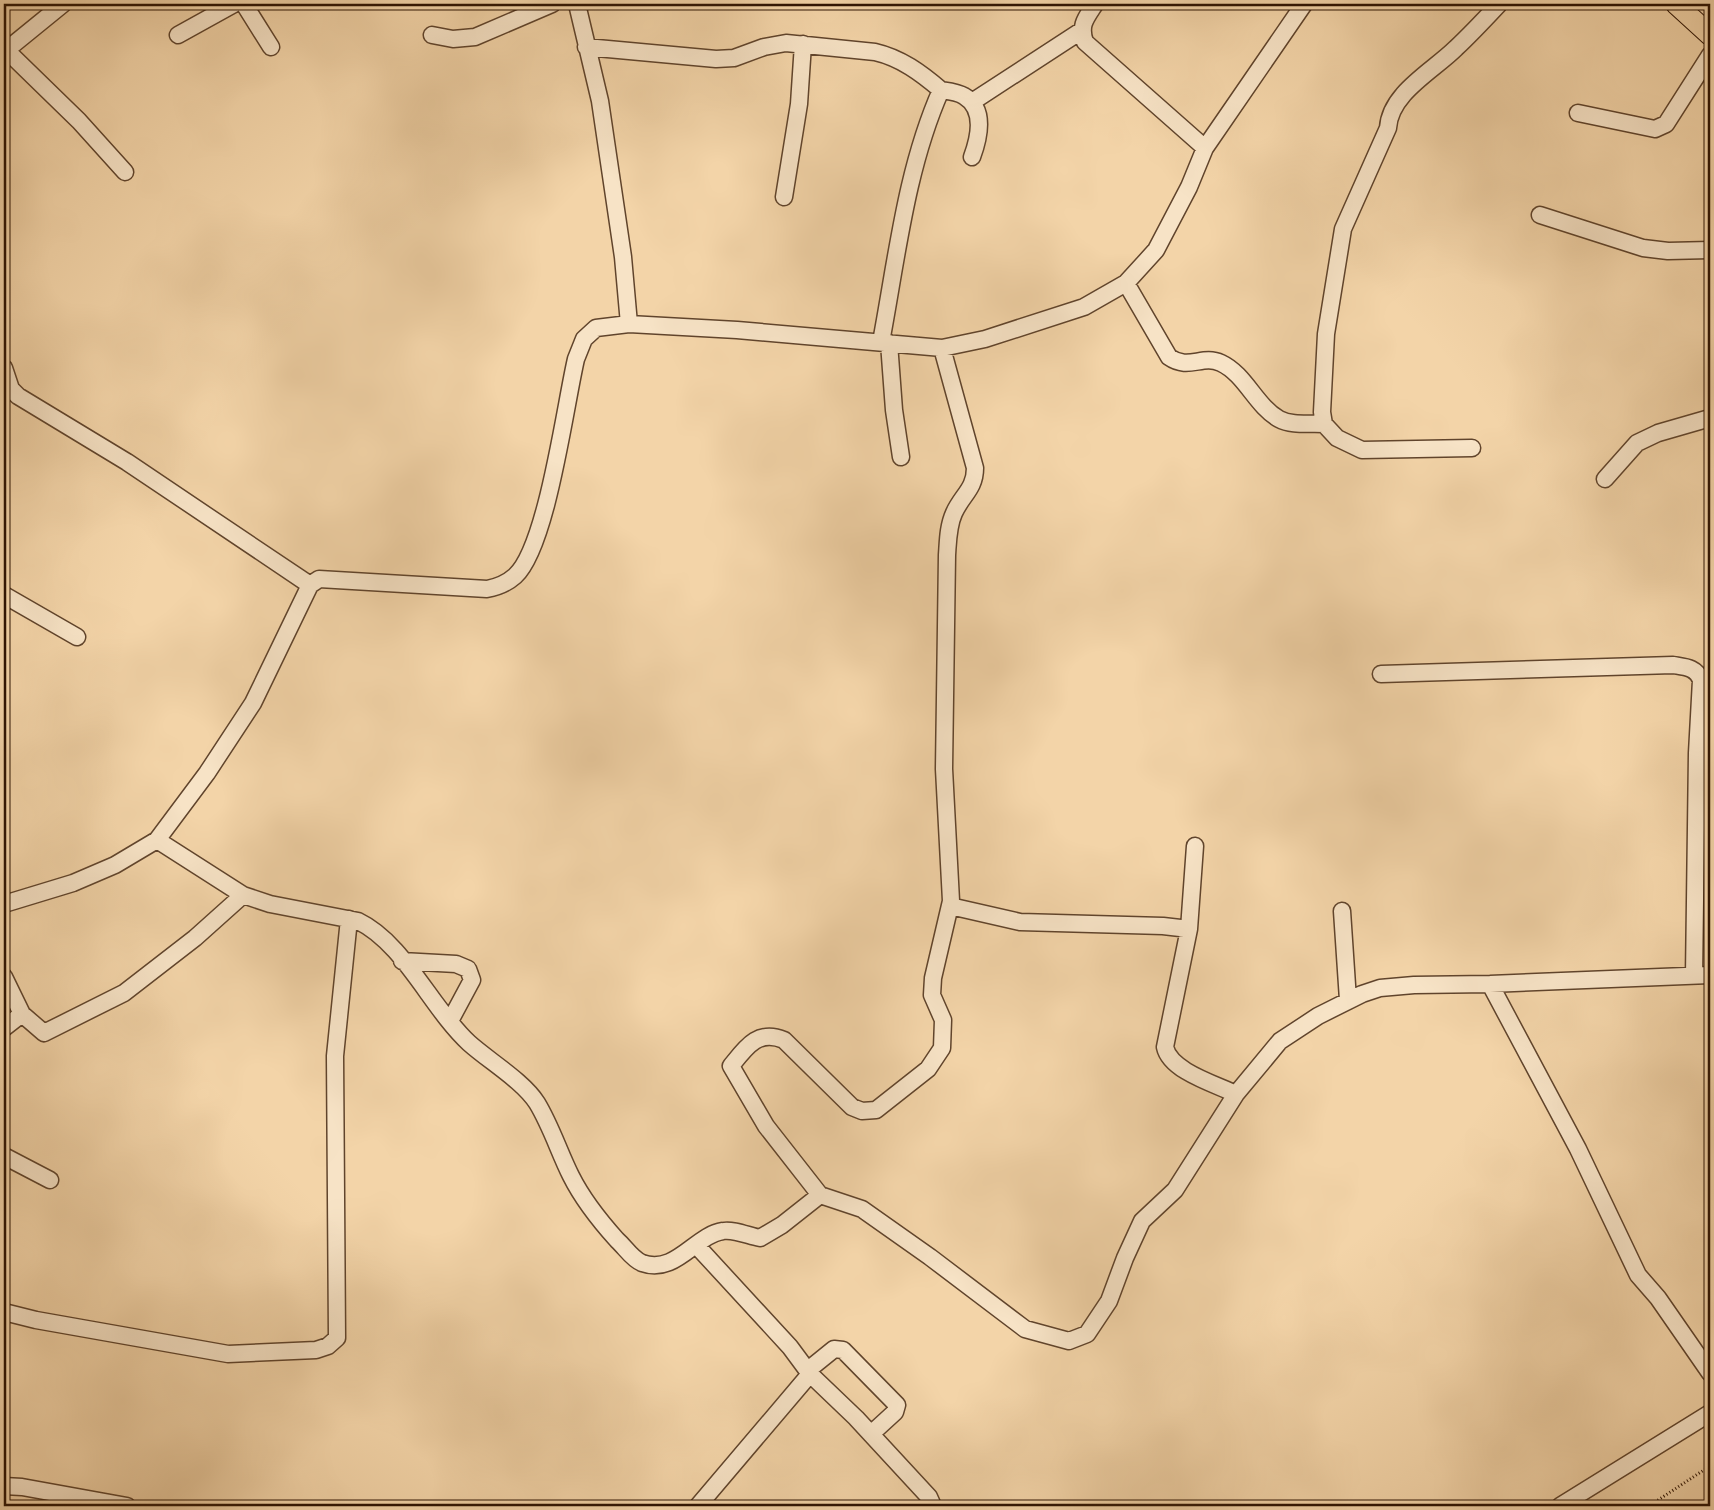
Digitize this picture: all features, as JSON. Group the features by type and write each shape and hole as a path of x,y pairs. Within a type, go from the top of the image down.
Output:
{"main road":[{"path":"1676,4 1710,35"}],"street":[{"path":"63,4 4,50 79,121 125,172"},
{"path":"178,35 234,4"},
{"path":"244,4 270,47"},
{"path":"432,35 453,38 475,37 552,4"},
{"path":"576,4 600,101 623,257 629,324"},
{"path":"1095,4 1083,23 1081,31 1085,42 1205,148"},
{"path":"4,904 74,883 114,865 158,840 207,773 253,703 310,585 319,579 488,589 502,586 516,575 530,553 542,517 576,359 584,339 596,328 629,324 737,330 942,348 985,339 1084,306 1126,283 1156,250 1189,187 1205,148 1304,4"},
{"path":"1472,448 1362,450 1337,438 1324,424 1322,412 1326,334 1343,229 1388,128 1389,115 1406,92 1455,50 1500,4"},
{"path":"972,102 1081,31"},
{"path":"586,47 716,59 734,58 771,45 803,44 889,55 921,73 941,90 963,95 972,102 977,114 980,132 972,157"},
{"path":"784,197 799,104 803,44"},
{"path":"1578,113 1655,129 1666,124 1710,55"},
{"path":"901,457 885,343 907,197 922,140 941,90"},
{"path":"1540,216 1643,248 1668,251 1710,250"},
{"path":"1126,283 1170,357 1178,363 1191,364 1207,360 1221,363 1267,410 1279,419 1294,424 1324,424"},
{"path":"942,348 975,468 975,481 953,515 949,529 947,555 944,769 950,906 933,978 932,994 943,1020 942,1048 928,1069 876,1110 862,1111 852,1107 784,1040 774,1035 762,1036 743,1052 731,1066 766,1126 820,1194 862,1210 930,1257 1025,1329 1069,1341 1087,1334 1109,1301 1125,1258 1142,1221 1175,1190 1236,1094 1280,1041 1306,1023 1348,1000 1388,987 1710,975"},
{"path":"4,368 11,388 18,396 127,462 310,585"},
{"path":"1606,479 1637,443 1658,433 1710,418"},
{"path":"4,595 77,637"},
{"path":"1381,674 1673,664 1688,667 1698,672 1701,680 1697,762 1694,975"},
{"path":"158,840 243,895 270,904 349,919 371,927 387,942 468,1042 536,1102 584,1198 598,1218 632,1255 641,1262 655,1266 674,1260 709,1235 725,1230 760,1238 782,1225 820,1194"},
{"path":"1195,846 1189,929 1165,1047 1167,1056 1176,1066 1236,1094"},
{"path":"4,977 22,1014 44,1033 124,993 195,938 243,895"},
{"path":"950,906 1020,922 1163,926 1189,929"},
{"path":"1342,911 1348,1000"},
{"path":"4,1312 36,1320 228,1354 316,1350 328,1346 336,1338 338,1329 336,1056 349,919"},
{"path":"402,961 456,964 468,969 472,980 450,1021"},
{"path":"1490,984 1578,1149 1638,1275 1658,1298 1710,1373"},
{"path":"4,1028 22,1014"},
{"path":"4,1156 50,1180"},
{"path":"696,1246 790,1348 809,1372 871,1434 929,1497 933,1506"},
{"path":"698,1506 809,1372 834,1349 843,1350 896,1405 896,1412 871,1434"},
{"path":"1560,1506 1710,1413"},
{"path":"4,1486 22,1487 127,1506"}],"path":[{"path":"1649,1506 1710,1466"}]}
